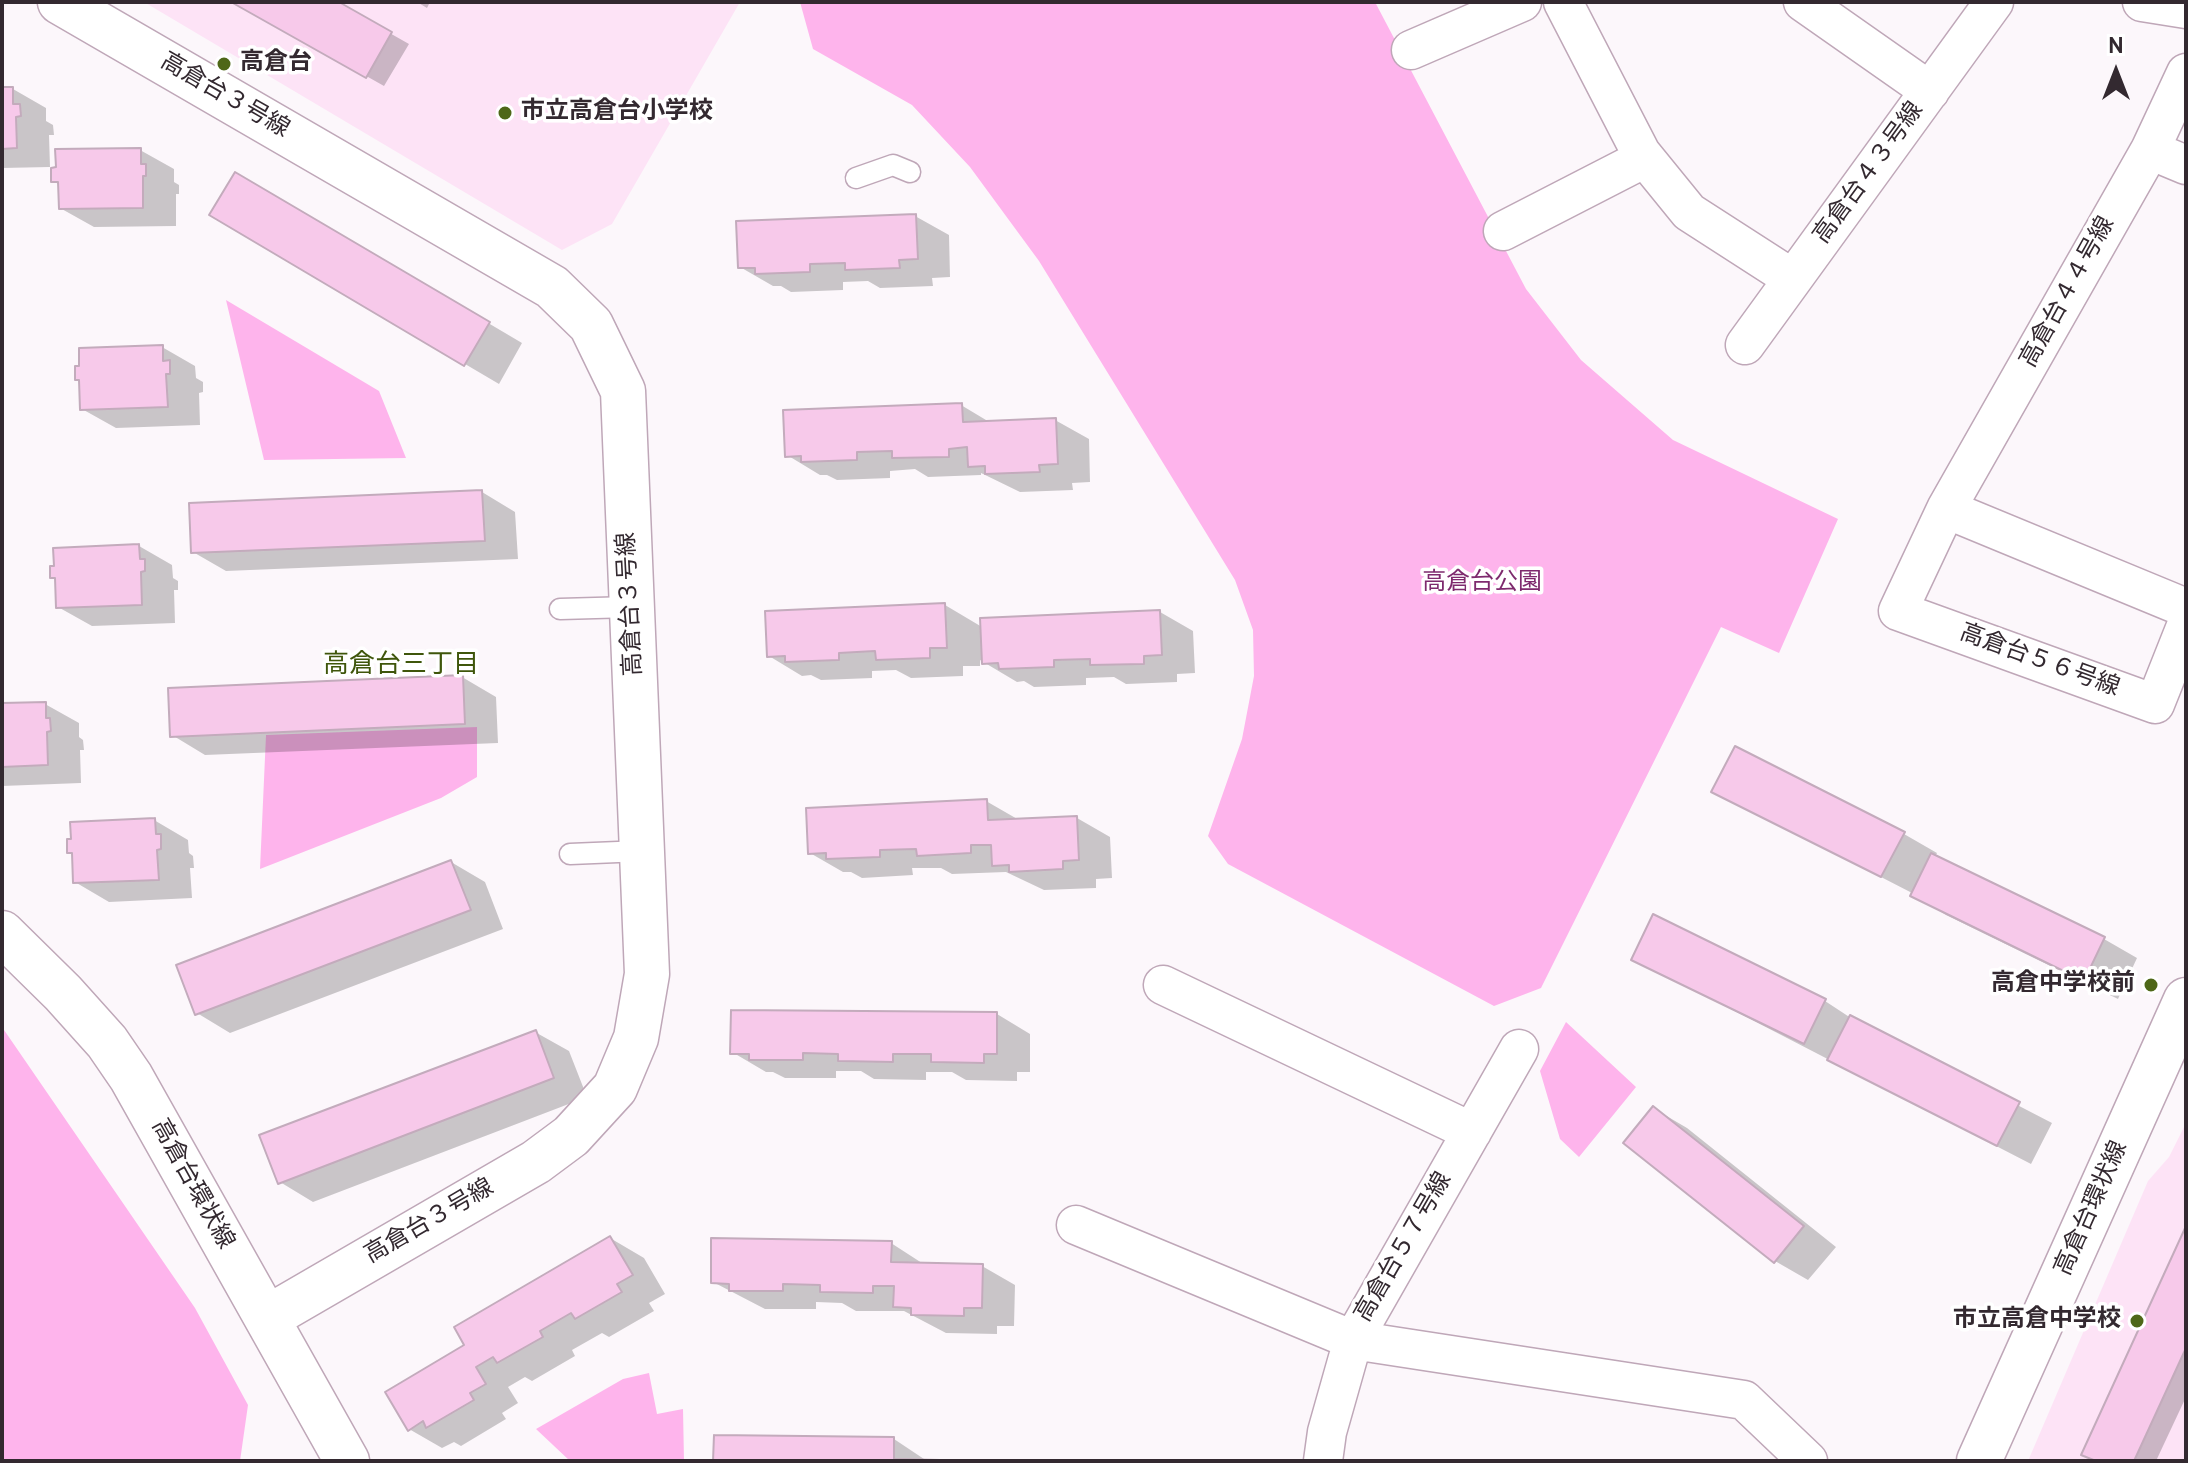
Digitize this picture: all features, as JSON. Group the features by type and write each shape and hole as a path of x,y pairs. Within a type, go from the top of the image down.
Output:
{"street":[{"name":"高倉台３号線","path":"60,2 552,287 591,325 623,391 647,974 636,1038 615,1088 571,1136 536,1162 267,1318"},
{"path":"1411,50 1522,2"},
{"path":"1563,2 1645,158 1689,212 1793,279"},
{"path":"1803,2 1930,91"},
{"name":"高倉台４３号線","path":"1745,345 1994,2"},
{"path":"2142,2 2186,9"},
{"name":"高倉台４４号線","path":"1923,560 1946,509 2150,150 2186,73"},
{"path":"2150,150 2186,165"},
{"path":"1503,231 1645,158"},
{"path":"1946,509 2186,608"},
{"name":"高倉台５６号線","path":"1923,560 1898,611 2155,704 2186,626"},
{"name":"高倉台環状線","path":"2,933 107,1042 131,1077 347,1461"},
{"path":"1163,985 1472,1132"},
{"name":"高倉台環状線","path":"1979,1461 2186,1000"},
{"name":"高倉台５７号線","path":"1323,1461 1327,1432 1353,1340 1519,1049"},
{"path":"1076,1225 1353,1340 1744,1400 1808,1461"}],"lane":[{"path":"856,178 893,165 910,172"},
{"path":"560,609 631,607"},
{"path":"570,854 642,851"}],"shaded area":[{"name":"市立高倉台小学校","path":"144,2 740,2 612,224 562,250"},
{"name":"市立高倉中学校","path":"2186,1123 2186,1461 2028,1461 2148,1181 2169,1157"}],"green space":[{"name":"高倉台公園","path":"800,2 1375,2 1526,289 1581,360 1673,440 1838,519 1779,653 1721,627 1541,988 1494,1006 1228,864 1208,836 1242,739 1254,676 1253,630 1235,580 1039,261 970,167 912,105 813,49"},
{"path":"226,300 379,391 406,458 264,460"},
{"path":"477,727 477,777 441,798 260,869 266,735"},
{"path":"1566,1022 1636,1087 1579,1157 1560,1139 1540,1071"},
{"path":"2,1027 195,1308 248,1405 240,1461 2,1461"},
{"path":"649,1373 657,1414 683,1409 684,1461 570,1461 536,1429 623,1379"}],"building":[{"path":"231,2 339,2 392,32 366,78"},
{"path":"2,87 13,87 13,104 20,104 21,116 16,117 17,148 2,149"},
{"path":"141,148 141,164 146,164 143,208 59,209 58,182 51,182 51,168 56,167 55,149"},
{"path":"235,172 490,322 464,366 209,215"},
{"path":"916,214 918,259 899,260 900,268 845,270 845,263 810,264 810,272 755,274 755,268 738,268 736,221"},
{"path":"163,345 163,361 170,360 170,374 166,374 168,407 80,410 79,380 75,380 79,348"},
{"path":"962,403 963,422 1056,418 1058,464 1039,465 1040,472 985,474 985,466 968,467 967,447 949,449 949,457 892,458 892,451 857,452 857,460 801,462 801,456 785,457 783,410"},
{"path":"482,490 485,541 191,553 189,503"},
{"path":"139,544 140,559 145,559 145,571 141,572 142,605 56,608 55,578 50,578 50,566 54,566 53,548"},
{"path":"945,603 947,648 930,648 930,658 876,660 875,651 839,653 839,660 785,662 785,656 767,657 765,611"},
{"path":"1160,610 1162,655 1144,656 1144,664 1090,665 1090,659 1054,660 1054,667 999,669 998,663 982,664 980,618"},
{"path":"463,675 465,724 170,737 168,688"},
{"path":"46,702 46,718 50,718 51,731 47,732 48,765 2,767 2,703"},
{"path":"1735,746 1905,832 1881,877 1711,792"},
{"path":"987,799 988,820 1077,816 1079,860 1063,861 1063,869 1009,872 1009,865 992,866 991,845 971,845 971,853 917,856 916,849 880,850 880,857 826,859 826,853 808,854 806,808"},
{"path":"155,818 156,834 161,834 161,849 157,850 159,880 73,883 72,853 67,853 67,839 71,839 70,822"},
{"path":"1931,853 2105,937 2084,981 1910,896"},
{"path":"451,860 471,910 195,1015 176,965"},
{"path":"1653,914 1826,999 1804,1044 1631,960"},
{"path":"731,1010 997,1012 997,1054 984,1054 984,1063 931,1062 931,1054 893,1054 893,1062 838,1061 838,1054 803,1053 803,1060 749,1060 749,1054 730,1054"},
{"path":"1850,1015 2020,1102 1997,1146 1827,1060"},
{"path":"536,1030 554,1078 278,1184 259,1135"},
{"path":"1653,1106 1804,1226 1774,1263 1623,1143"},
{"path":"2186,1226 2186,1348 2134,1461 2096,1461 2081,1455"},
{"path":"610,1236 633,1275 617,1284 622,1292 575,1319 571,1313 540,1331 543,1337 497,1363 493,1357 476,1367 486,1384 470,1393 474,1400 426,1428 423,1421 408,1431 385,1392 464,1345 454,1327"},
{"path":"711,1238 892,1241 891,1262 983,1264 982,1308 964,1308 964,1316 911,1315 911,1308 893,1307 894,1286 873,1286 873,1293 820,1292 820,1285 783,1284 783,1291 729,1291 729,1284 711,1283"},
{"path":"714,1435 894,1437 894,1459 986,1461 713,1461"}],"place":[{"name":"高倉台","path":"224,64"},
{"name":"市立高倉台小学校","path":"505,113"},
{"name":"高倉中学校前","path":"2151,985"},
{"name":"市立高倉中学校","path":"2137,1321"}],"district":[{"name":"高倉台三丁目","path":"401,667"}]}
